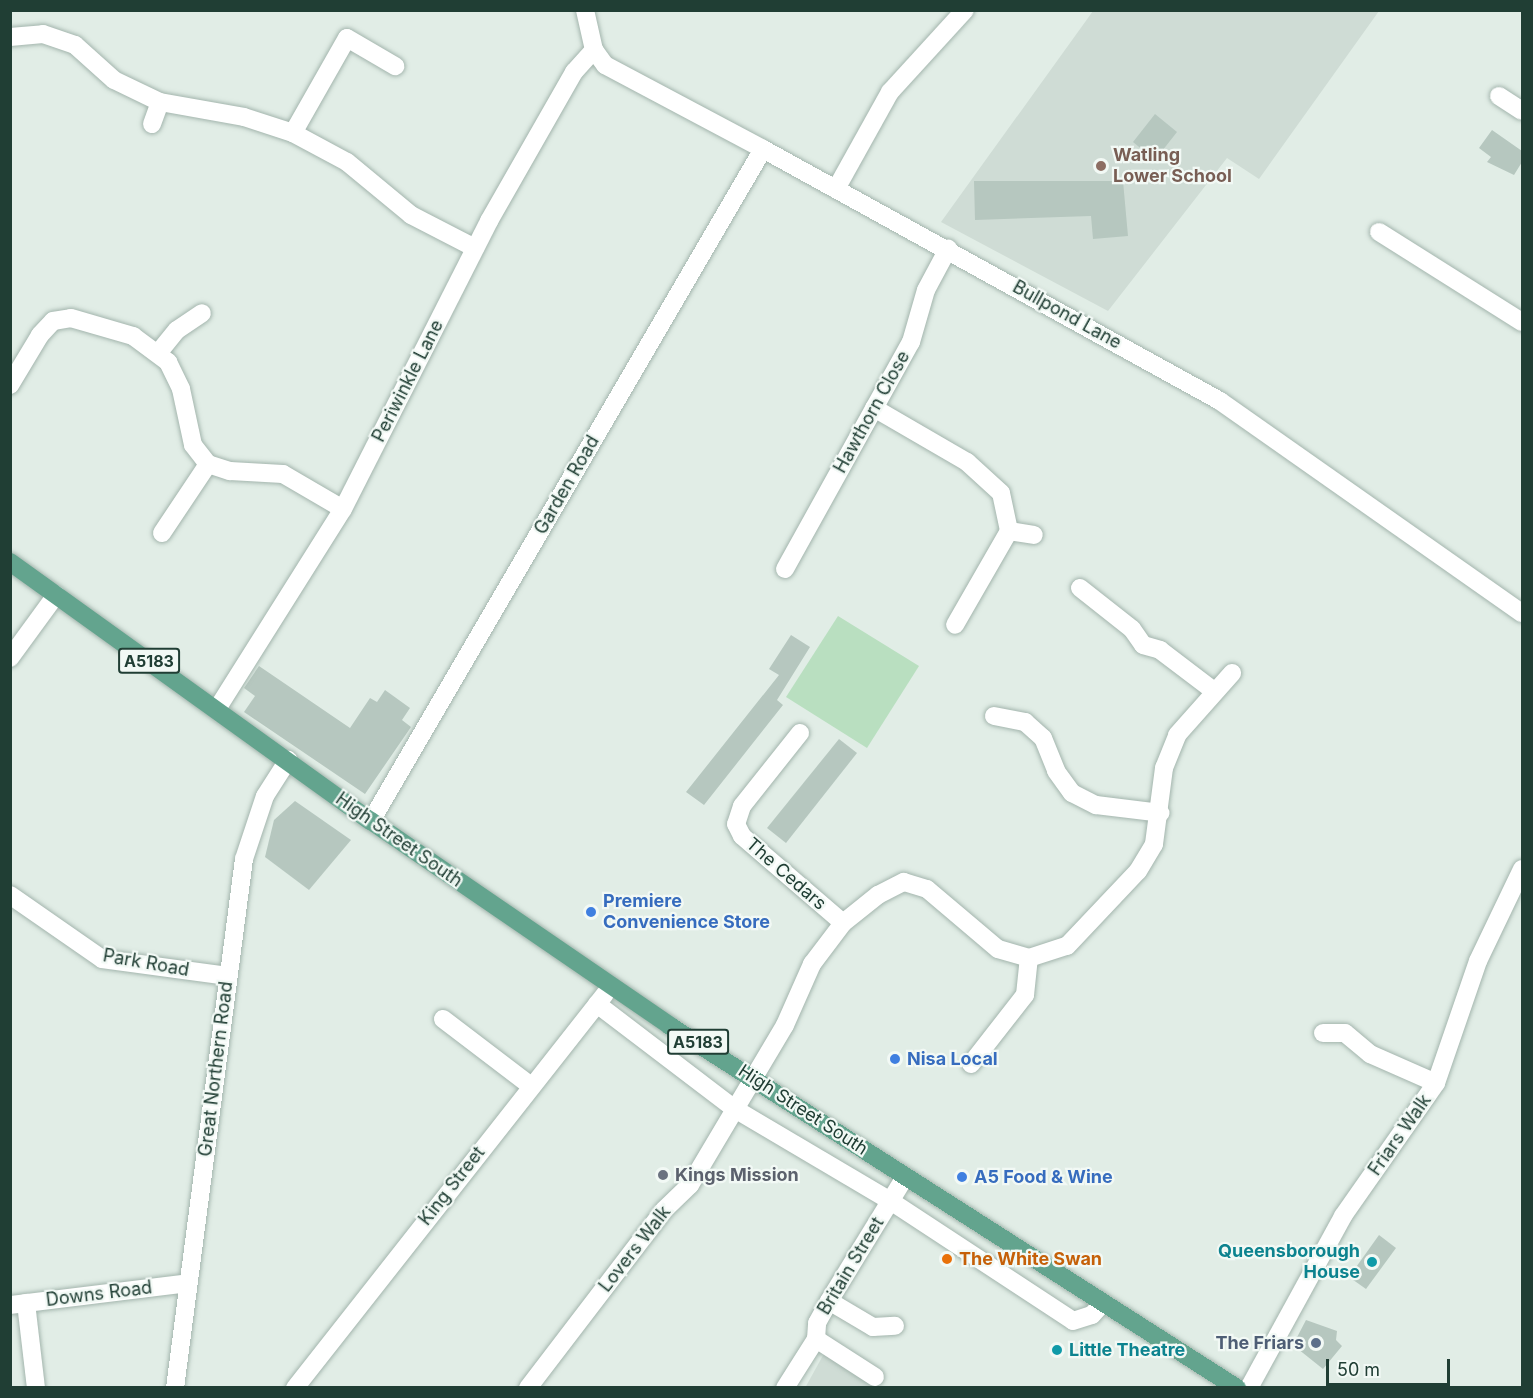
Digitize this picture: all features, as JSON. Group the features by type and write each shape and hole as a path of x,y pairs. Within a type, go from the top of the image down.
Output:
{"main road":[{"name":"A5183","path":"10,562 288,760"},
{"name":"High Street South","path":"288,760 371,821 611,986 752,1075 1102,1304 1237,1388"}],"street":[{"path":"585,10 594,50"},
{"path":"836,189 890,92 965,10"},
{"path":"10,37 43,34 75,45 114,80 160,102 244,117 293,133 347,162 411,215 475,248"},
{"path":"293,133 347,38 395,66"},
{"name":"Bullpond Lane","path":"594,50 605,65 948,249 1220,400 1522,612"},
{"name":"Periwinkle Lane","path":"217,709 343,509 475,248 574,72 594,50"},
{"path":"1499,96 1522,111"},
{"path":"152,124 160,102"},
{"name":"Garden Road","path":"371,821 763,149"},
{"path":"1379,232 1522,322"},
{"name":"Hawthorn Close","path":"785,569 911,342 926,290 948,249"},
{"path":"159,352 177,330 202,314"},
{"path":"10,385 40,335 53,321 71,318 133,336 159,352 181,389 193,445 208,464 230,471 283,474 343,509"},
{"path":"874,408 967,462 1001,493 1009,531 955,625"},
{"path":"162,532 208,464"},
{"path":"1009,531 1034,535"},
{"path":"1080,588 1132,629 1143,645 1160,650 1214,691"},
{"path":"10,658 56,595"},
{"path":"971,1064 1025,995 1029,958 1067,946 1138,871 1154,844 1161,813 1164,768 1177,735 1232,673"},
{"path":"993,716 1025,722 1043,738 1056,771 1072,793 1096,805 1161,813"},
{"name":"The Cedars","path":"800,733 742,806 736,824 742,836 843,923"},
{"name":"Great Northern Road","path":"175,1388 244,859 265,796 288,760"},
{"name":"Friars Walk","path":"1249,1388 1343,1216 1436,1083 1478,961 1522,869"},
{"name":"Lovers Walk","path":"528,1388 664,1210 690,1185 735,1109 752,1075 785,1025 812,964 843,923 878,895 904,882 927,889 998,949 1029,958"},
{"name":"Park Road","path":"10,895 102,959 228,976"},
{"name":"King Street","path":"295,1388 611,986"},
{"path":"597,1004 735,1109 889,1200 1073,1321 1092,1315 1102,1304"},
{"path":"443,1019 531,1086"},
{"path":"1323,1033 1345,1033 1370,1054 1436,1083"},
{"name":"Britain Street","path":"785,1388 816,1339 817,1323 829,1301 905,1177"},
{"name":"Downs Road","path":"18,1304 188,1282"},
{"path":"829,1301 873,1327 895,1326"},
{"path":"18,1304 36,1388"},
{"path":"816,1339 875,1377"}],"shaded area":[{"name":"Watling Lower School","path":"1093,11 1379,11 1259,179 1227,158 1108,311 941,222"},
{"path":"826,1350 848,1365 880,1387 805,1388"}],"green space":[{"path":"838,616 919,666 867,748 786,697"}],"building":[{"path":"1155,114 1177,132 1155,160 1133,142"},
{"path":"1492,130 1522,151 1522,162 1514,175 1487,162 1491,157 1479,148"},
{"path":"974,181 1123,181 1128,236 1093,239 1091,216 975,220"},
{"path":"791,635 810,647 777,700 783,705 704,805 686,792 779,675 769,669"},
{"path":"259,666 350,728 370,698 377,702 385,690 410,708 402,720 411,727 365,794 244,712 255,696 244,688"},
{"path":"839,739 857,753 786,843 767,828"},
{"path":"295,801 351,840 309,890 265,857 274,820"},
{"name":"Queensborough House","path":"1379,1235 1396,1248 1366,1289 1349,1277"},
{"name":"The Friars","path":"1306,1320 1337,1331 1336,1340 1342,1346 1323,1369 1293,1345"}],"place":[{"name":"Watling Lower School","path":"1101,166"},
{"name":"Premiere Convenience Store","path":"591,912"},
{"name":"Nisa Local","path":"895,1059"},
{"name":"Kings Mission","path":"663,1175"},
{"name":"A5 Food & Wine","path":"962,1177"},
{"name":"The White Swan","path":"947,1259"},
{"name":"Queensborough House","path":"1372,1262"},
{"name":"The Friars","path":"1316,1343"},
{"name":"Little Theatre","path":"1057,1350"}]}
